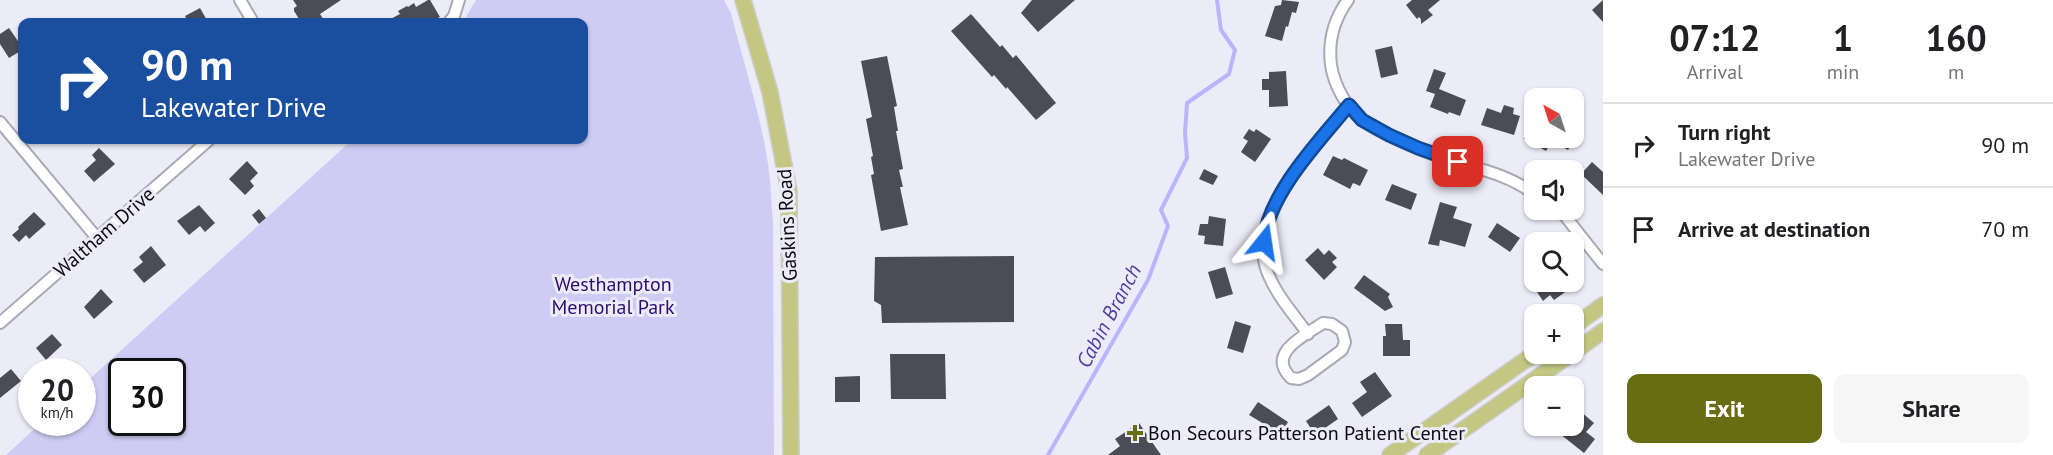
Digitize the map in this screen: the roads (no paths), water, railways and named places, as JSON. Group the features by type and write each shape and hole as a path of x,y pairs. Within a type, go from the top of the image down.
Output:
{"main road":[{"name":"Gaskins Road","path":"743,0 770,92 789,191 791,455"},
{"path":"1584,319 1603,305"},
{"path":"1584,344 1603,331"},
{"path":"1390,455 1524,361"},
{"path":"1427,455 1556,364"}],"street":[{"path":"241,0 251,18"},
{"path":"452,18 459,0"},
{"path":"1348,0 1340,12 1331,37 1332,74 1341,94 1362,120 1398,139 1441,157 1492,172 1524,186"},
{"path":"1308,334 1268,275 1263,255 1265,228 1276,202 1310,150 1349,105"},
{"path":"0,122 96,238"},
{"name":"Waltham Drive","path":"0,324 203,144"},
{"path":"1568,220 1603,264"},
{"path":"1323,323 1332,324 1344,334 1344,346 1337,354 1308,375 1299,379 1291,378 1283,369 1281,361 1285,352 1308,334 1323,323"}],"waterway":[{"name":"Cabin Branch","path":"1048,455 1148,280 1168,226 1161,210 1187,158 1185,133 1187,103 1229,74 1235,50 1221,30 1217,0"}],"place":[{"name":"Bon Secours Patterson Patient Center","path":"1135,433"}],"park label":[{"name":"Westhampton Memorial Park","path":"613,296"}]}
